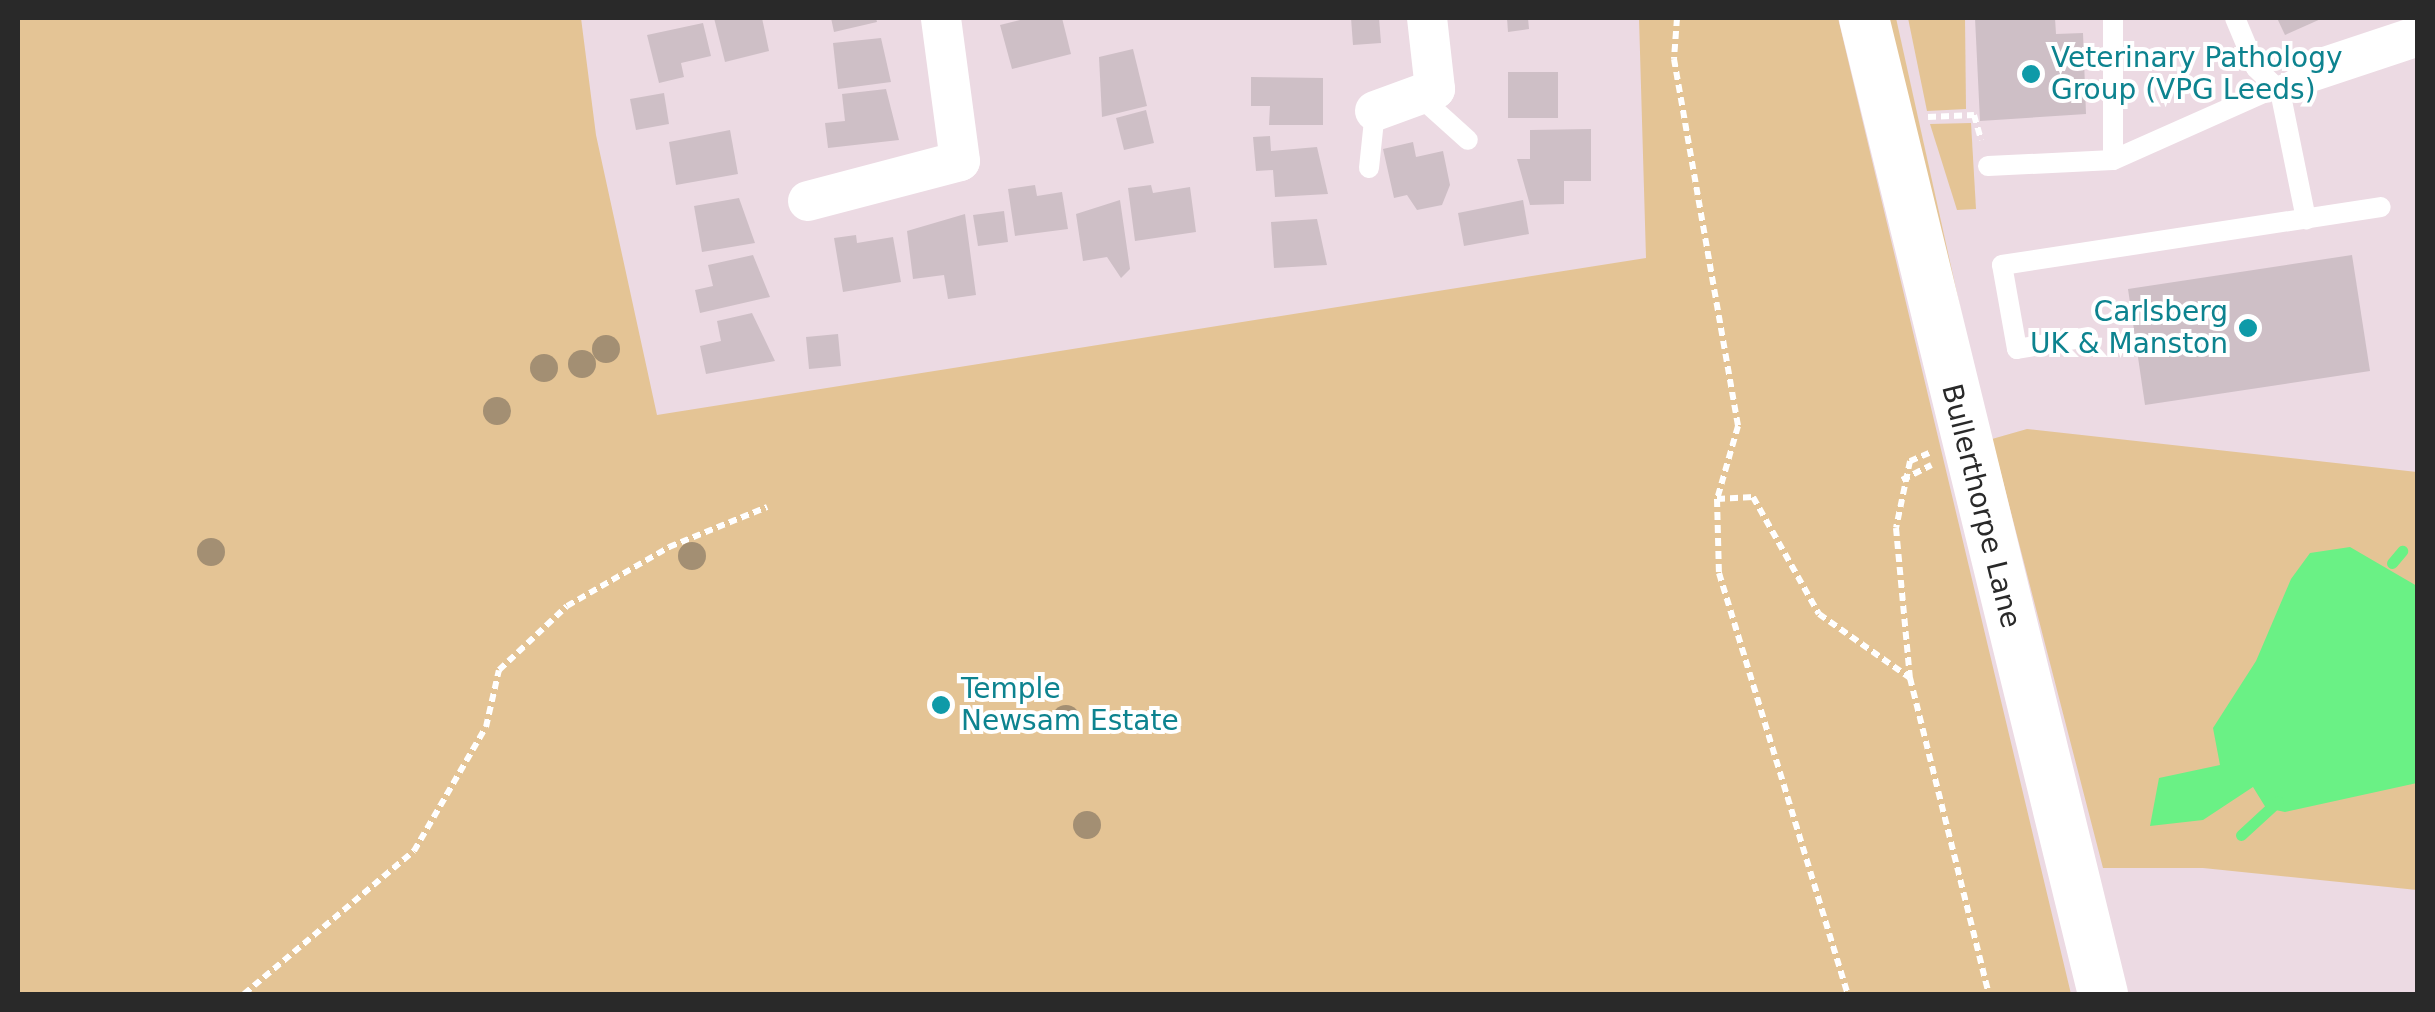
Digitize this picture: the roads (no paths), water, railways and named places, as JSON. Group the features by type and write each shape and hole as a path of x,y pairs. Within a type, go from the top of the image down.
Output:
{"street":[{"path":"808,201 960,161 941,18"},
{"path":"1375,111 1435,89 1427,18"},
{"name":"Bullerthorpe Lane","path":"1864,18 2102,994"},
{"path":"2296,81 2418,36"}],"lane":[{"path":"2113,160 2114,18"},
{"path":"2235,18 2256,68 2296,81"},
{"path":"1988,166 2113,160 2296,81"},
{"path":"2296,81 2306,219"},
{"path":"1418,96 1468,140"},
{"path":"1369,168 1375,111"},
{"path":"2088,337 2016,350 2002,266 2381,207"}],"waterway":[{"path":"2392,563 2402,551"},
{"path":"2241,835 2278,801"}],"place":[{"name":"Veterinary Pathology Group (VPG Leeds)","path":"2031,74"},
{"name":"Carlsberg UK & Manston","path":"2248,328"},
{"name":"Temple Newsam Estate","path":"941,705"}]}
